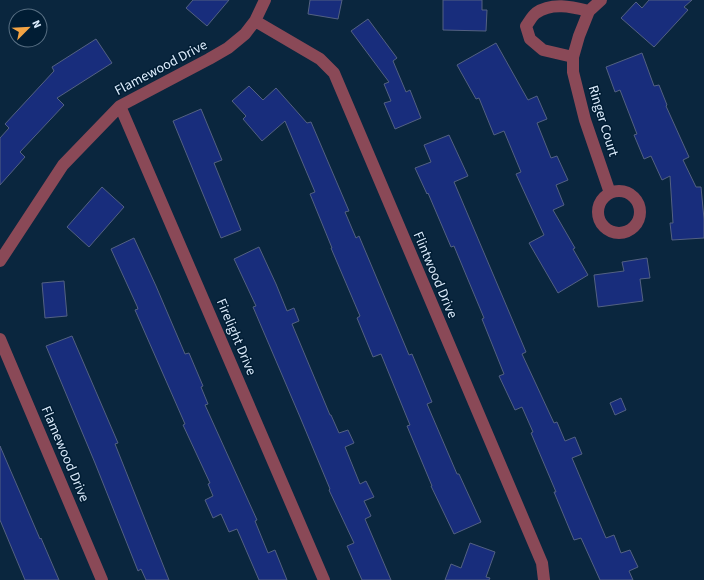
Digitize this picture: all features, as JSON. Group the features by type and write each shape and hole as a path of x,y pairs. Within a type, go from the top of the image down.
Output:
{"street":[{"name":"Flamewood Drive","path":"0,261 63,165 120,106 222,52 245,34 255,21 265,0"},
{"name":"Ringer Court","path":"601,0 589,11 572,57 573,72 585,120 610,193"},
{"path":"572,57 543,50 530,39 526,26 535,14 546,8 570,6 589,11"},
{"name":"Flintwood Drive","path":"255,21 320,59 334,73 542,563 545,579"},
{"name":"Firelight Drive","path":"120,106 324,580"},
{"name":"Flamewood Drive","path":"0,339 102,580"}],"building":[{"path":"193,0 229,0 207,26 186,8"},
{"path":"310,0 342,0 338,19 308,14"},
{"path":"443,0 482,0 482,10 487,10 486,31 443,30"},
{"path":"649,0 692,0 684,7 688,10 654,47 621,18 636,2 642,8"},
{"path":"368,19 397,58 393,61 406,92 410,90 421,118 395,129 384,103 391,101 384,84 389,82 351,31"},
{"path":"96,39 112,63 57,98 64,105 20,152 25,157 0,185 0,138 9,128 5,124 54,71 52,67"},
{"path":"496,43 528,100 537,96 547,119 537,123 551,158 557,156 568,180 556,185 564,205 553,210 575,248 573,249 588,275 558,293 529,243 544,235 516,174 521,172 504,131 494,135 479,98 476,99 457,65"},
{"path":"642,53 654,86 659,85 667,105 666,106 689,157 683,160 696,187 701,187 704,238 672,240 670,223 673,223 670,176 662,180 651,156 644,159 634,135 637,134 620,90 615,92 606,67"},
{"path":"249,86 263,100 276,88 307,123 311,122 349,211 345,212 356,238 359,236 409,355 412,354 432,402 427,404 457,474 459,474 481,522 454,534 431,486 407,426 410,425 381,354 373,357 357,318 360,316 310,194 315,192 285,121 262,141 243,119 246,116 232,101"},
{"path":"201,109 222,160 214,163 241,230 221,238 173,121"},
{"path":"449,135 468,176 454,182 526,352 522,354 554,423 557,422 565,441 575,437 582,454 572,458 606,538 614,535 621,553 630,550 638,567 629,571 633,580 600,580 581,538 574,540 522,407 515,410 499,376 504,374 482,319 484,318 454,246 451,247 428,193 427,194 415,168 431,162 424,145"},
{"path":"102,187 124,207 89,247 67,227"},
{"path":"134,238 185,354 189,353 203,386 201,387 208,404 205,405 257,520 255,521 268,553 275,550 287,580 259,580 237,529 229,532 221,514 213,518 205,500 213,496 208,484 210,483 183,425 185,424 135,310 138,309 137,306 111,249"},
{"path":"259,247 287,311 294,308 299,321 292,324 330,415 339,433 348,430 354,443 345,447 360,484 366,481 374,497 364,501 371,516 365,519 391,580 362,580 347,546 354,543 329,490 330,489 253,307 256,306 234,259"},
{"path":"647,258 650,278 640,279 643,301 598,307 594,275 624,271 622,262"},
{"path":"64,281 67,316 45,318 42,283"},
{"path":"72,336 118,443 115,444 169,580 146,580 141,569 138,571 46,346"},
{"path":"621,398 626,410 615,415 610,403"},
{"path":"0,446 59,580 25,580 0,520"},
{"path":"470,543 495,552 486,577 490,578 489,580 445,580 451,564 461,568"}]}
